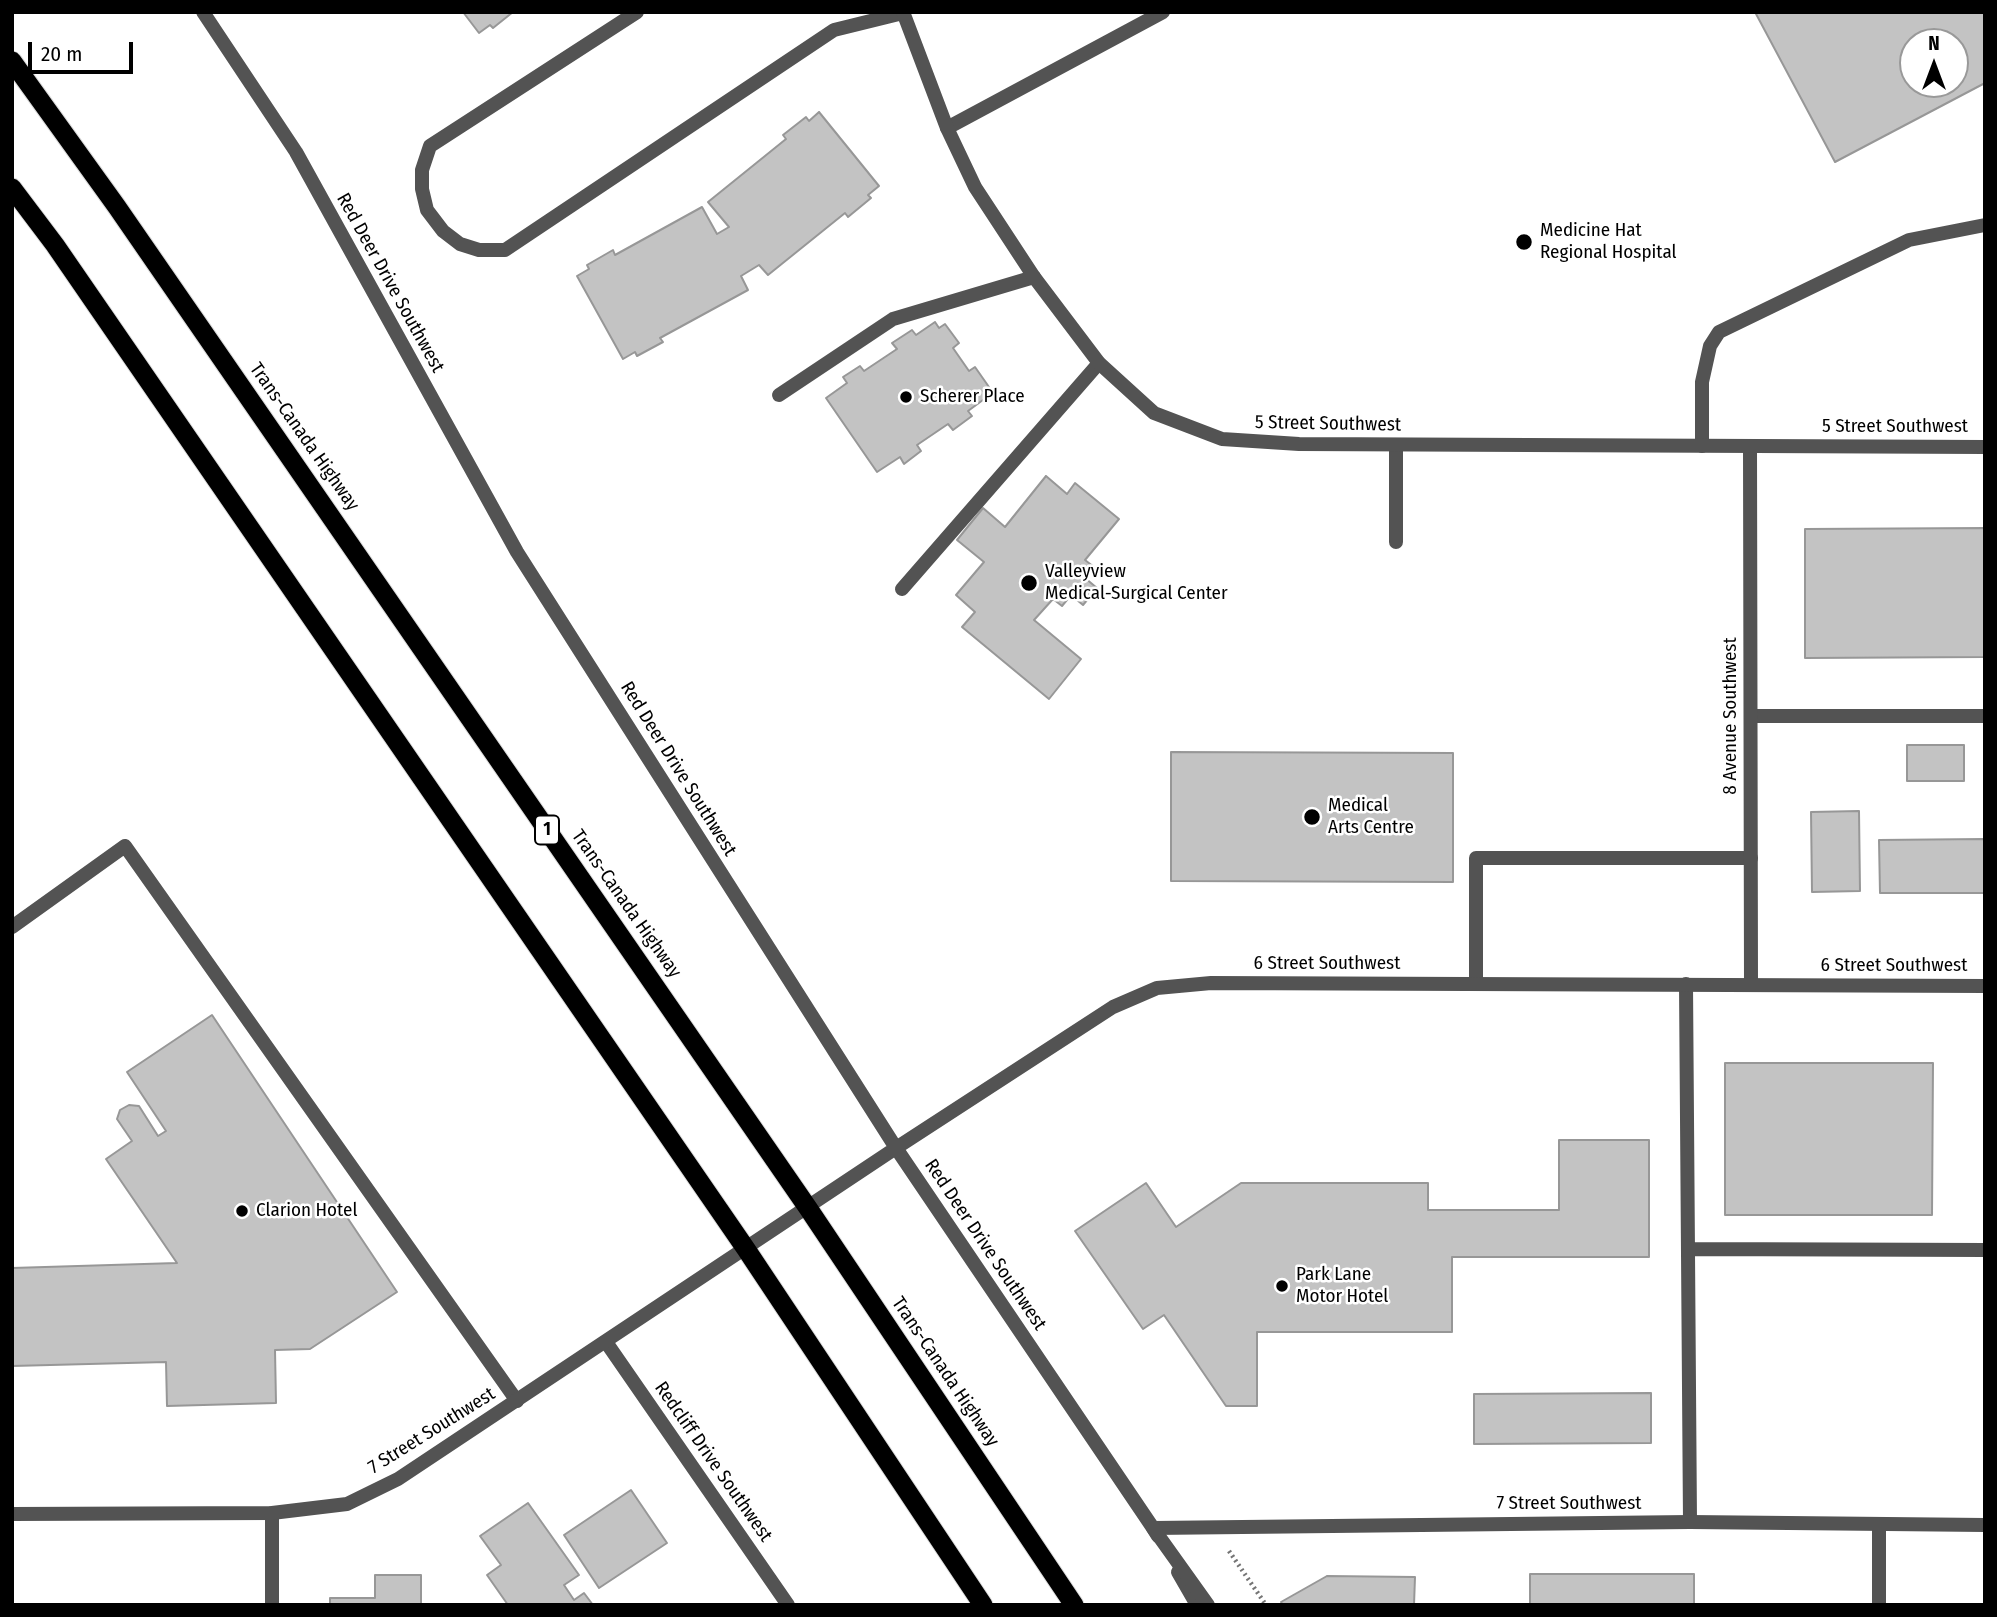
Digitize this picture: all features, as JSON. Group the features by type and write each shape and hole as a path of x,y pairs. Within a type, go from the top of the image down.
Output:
{"highway":[{"name":"Trans-Canada Highway","path":"12,61 117,207 808,1208 1074,1605"},
{"path":"12,188 62,256 746,1249 983,1605"}],"street":[{"name":"Red Deer Drive Southwest","path":"202,12 296,152 517,552 896,1148 1208,1605"},
{"path":"637,12 430,146 422,170 422,189 427,210 443,231 460,244 479,250 505,250 834,30 903,13"},
{"path":"947,128 1163,12"},
{"name":"5 Street Southwest","path":"903,13 947,128 975,187 1034,277 1100,363 1154,413 1222,439 1299,444 1985,447"},
{"path":"1702,446 1702,382 1710,346 1719,332 1909,240 1985,225"},
{"path":"779,395 893,319 1034,277"},
{"path":"902,589 1100,363"},
{"path":"1396,445 1396,542"},
{"name":"8 Avenue Southwest","path":"1750,446 1751,985"},
{"path":"1751,716 1985,716"},
{"path":"12,927 125,846 517,1401"},
{"path":"1476,984 1476,859 1751,859"},
{"name":"6 Street Southwest","path":"746,1249 1113,1007 1157,988 1211,983 1985,986"},
{"path":"1686,984 1690,1522"},
{"name":"7 Street Southwest","path":"12,1514 272,1513 347,1504 398,1479 746,1249"},
{"path":"1689,1249 1985,1250"},
{"name":"Redcliff Drive Southwest","path":"606,1342 788,1605"},
{"path":"272,1513 272,1605"},
{"name":"7 Street Southwest","path":"1153,1528 1690,1522 1985,1525"},
{"path":"1879,1605 1880,1524"},
{"name":"Red Deer Drive Southwest","path":"1153,1528 1197,1605"}],"path":[{"path":"1212,1526 1266,1605"}],"building":[{"path":"463,12 513,12 493,28 490,25 479,33"},
{"path":"1755,12 1985,12 1985,83 1969,91 1969,28 1899,28 1899,98 1957,98 1835,162"},
{"path":"819,112 879,186 868,195 871,198 848,217 845,213 768,275 759,265 741,276 748,290 660,338 663,342 637,356 635,352 623,359 577,276 589,269 587,265 613,250 615,255 702,207 717,234 729,227 708,202 786,139 783,135 806,117 809,121"},
{"name":"Scherer Place","path":"935,322 939,328 945,324 959,343 953,348 969,371 975,367 989,387 983,391 987,397 968,411 972,416 953,430 948,424 917,445 921,451 904,464 900,457 877,472 826,398 847,383 843,377 860,366 864,371 897,349 892,343 912,330 916,335"},
{"name":"Valleyview Medical-Surgical Center","path":"1046,476 1067,494 1075,483 1119,519 1085,560 1094,567 1085,578 1097,588 1083,605 1071,595 1062,606 1053,599 1034,620 1081,659 1049,699 962,627 975,612 956,595 984,562 957,540 983,508 1005,527"},
{"path":"1985,528 1985,657 1805,658 1805,529"},
{"path":"1907,745 1964,745 1964,781 1907,781"},
{"name":"Medical Arts Centre","path":"1171,752 1453,753 1453,882 1171,881"},
{"path":"1859,811 1860,891 1812,892 1811,812"},
{"path":"1984,839 1984,893 1880,893 1879,840"},
{"name":"Clarion Hotel","path":"212,1015 397,1292 310,1349 275,1350 276,1403 167,1406 166,1362 12,1366 12,1268 177,1263 106,1159 132,1141 117,1119 120,1110 129,1105 139,1106 158,1136 166,1131 127,1072"},
{"path":"1725,1063 1933,1063 1932,1215 1725,1215"},
{"name":"Park Lane Motor Hotel","path":"1559,1140 1649,1140 1649,1257 1452,1257 1452,1332 1257,1332 1257,1406 1226,1406 1164,1315 1143,1329 1075,1231 1146,1183 1176,1227 1241,1183 1428,1183 1428,1210 1559,1210"},
{"path":"1651,1393 1651,1443 1474,1444 1474,1394"},
{"path":"631,1490 667,1543 599,1588 564,1535"},
{"path":"528,1503 579,1575 564,1585 574,1600 584,1593 593,1605 508,1605 487,1575 501,1565 480,1536"},
{"path":"1530,1574 1694,1574 1694,1605 1530,1605"},
{"path":"375,1575 421,1575 421,1605 330,1605 330,1598 375,1598"},
{"path":"1327,1576 1415,1577 1414,1605 1283,1605 1281,1602"}],"place":[{"name":"Medicine Hat Regional Hospital","path":"1524,242"},
{"name":"Scherer Place","path":"906,397"},
{"name":"Valleyview Medical-Surgical Center","path":"1029,583"},
{"name":"Medical Arts Centre","path":"1312,817"},
{"name":"Clarion Hotel","path":"242,1211"},
{"name":"Park Lane Motor Hotel","path":"1282,1286"}]}
